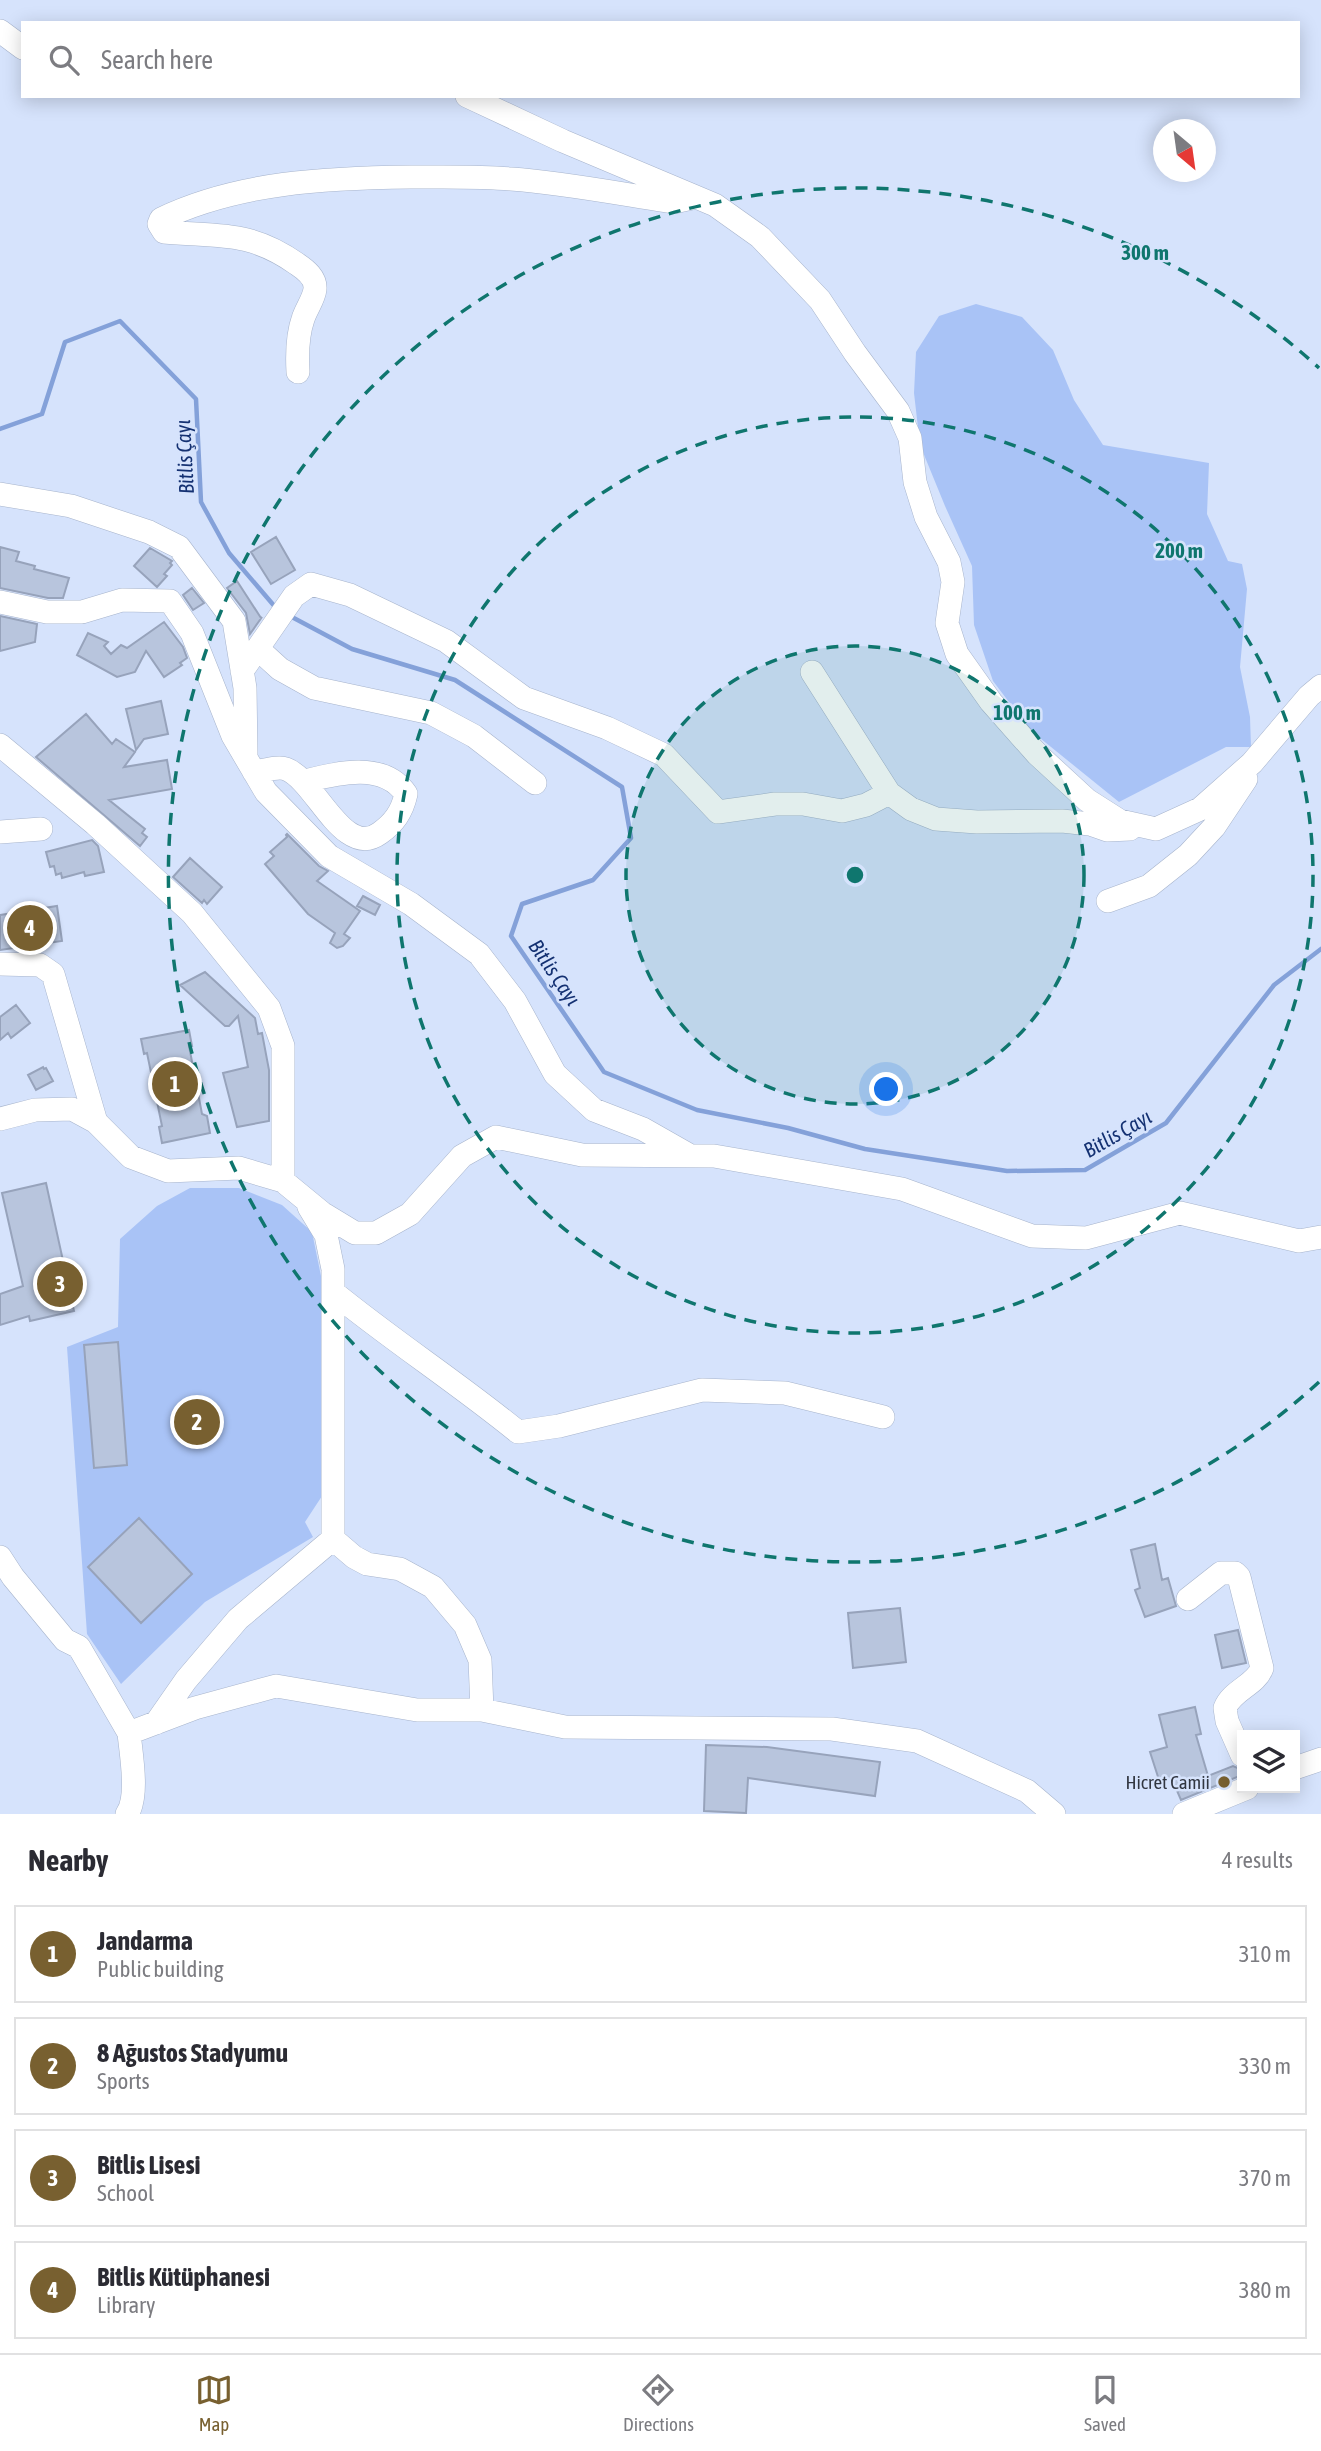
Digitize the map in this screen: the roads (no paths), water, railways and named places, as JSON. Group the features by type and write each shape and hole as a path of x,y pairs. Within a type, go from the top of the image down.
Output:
{"street":[{"path":"0,31 21,47"},
{"path":"471,98 563,141 715,205 760,237 811,291 898,411 910,438 915,482 926,517 949,562 953,582 947,623 957,654 991,702 1037,754 1087,800 1120,821 1156,829"},
{"path":"298,372 299,331 315,285 307,271 263,244 246,238 211,233 164,232 159,224 161,219 215,200 259,189 357,178 512,179 674,202 695,197"},
{"path":"0,494 71,506 149,532 179,547 233,621 245,688 250,764"},
{"path":"242,671 294,596 311,584 350,595 446,641 524,698 607,728 664,755 718,811 775,804 803,804 842,811 866,805 890,793"},
{"path":"0,602 47,612 82,612 122,600 170,601 191,633 233,736 266,792 329,856 411,904 479,954 515,1002 555,1074 594,1110 643,1129 691,1156"},
{"path":"258,649 280,669 314,688 430,713 474,736 535,783"},
{"path":"812,672 890,793 911,809 936,819 977,822 1062,821 1090,824 1107,830 1156,829 1200,809 1252,763 1309,696 1321,686"},
{"path":"1108,901 1149,886 1188,855 1214,827 1271,741"},
{"path":"0,745 95,824 192,913 269,1008 282,1046 283,1181"},
{"path":"250,764 285,768 305,781"},
{"path":"0,832 41,829"},
{"path":"0,964 40,965 53,974 96,1122"},
{"path":"0,1119 35,1110 72,1109 96,1122 131,1157 168,1171 239,1168 283,1181 322,1213 355,1233 376,1233 410,1214 463,1156 496,1138 582,1155 714,1156 902,1189 1032,1236 1086,1238 1180,1213 1299,1241 1321,1237"},
{"path":"305,1199 326,1235 333,1269 333,1539 367,1564 400,1569 433,1587 465,1625 480,1660 482,1710"},
{"path":"333,1292 386,1335 518,1432 559,1426 702,1390 785,1393 883,1417"},
{"path":"156,1723 186,1680 238,1619 333,1539"},
{"path":"0,1557 65,1640 79,1647 129,1733 133,1785 127,1814"},
{"path":"1188,1599 1221,1573 1235,1573 1239,1577 1262,1668 1258,1676 1231,1696 1225,1709 1237,1744"},
{"path":"129,1733 195,1708 276,1686 417,1710 482,1710 565,1727 832,1729 917,1741 1027,1791 1050,1813"},
{"path":"1184,1814 1237,1792"}],"waterway":[{"name":"Bitlis Çayı","path":"0,429 42,414 65,342 120,321 196,399 201,502 229,553 276,608"},
{"name":"Bitlis Çayı","path":"290,616 352,649 455,680 622,787 631,838 593,880 522,904 511,936 604,1072 697,1110 788,1128 865,1149 1007,1171 1085,1170 1166,1123 1274,985 1321,949"}],"place":[{"name":"Bitlis Kütüphanesi","path":"30,928"},
{"name":"Jandarma","path":"175,1084"},
{"name":"Bitlis Lisesi","path":"60,1284"},
{"name":"8 Ağustos Stadyumu","path":"197,1422"},
{"name":"Hicret Camii","path":"1224,1782"}]}
